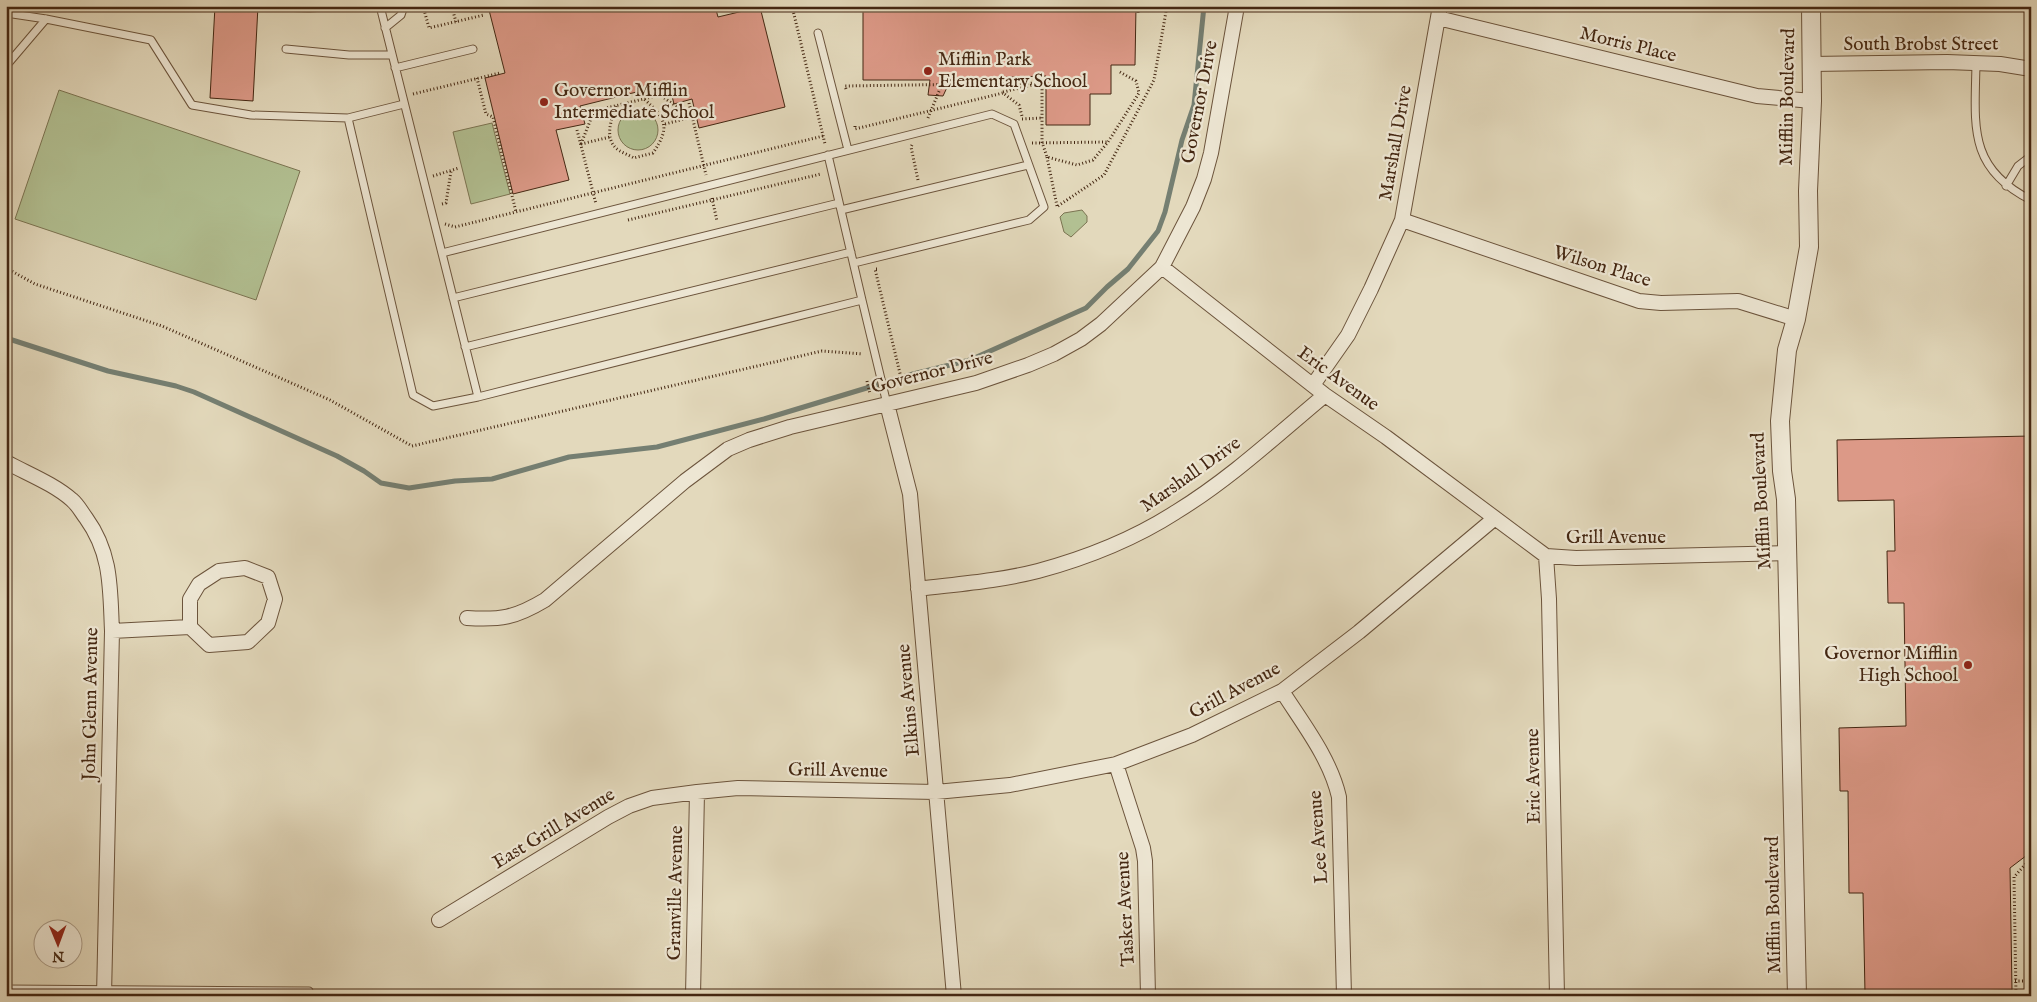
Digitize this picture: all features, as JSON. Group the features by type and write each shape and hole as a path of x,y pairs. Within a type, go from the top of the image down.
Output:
{"street":[{"name":"Governor Drive","path":"467,618 495,620 527,611 545,600 685,481 728,449 790,427 976,383 1019,369 1054,354 1081,339 1101,324 1162,267 1193,206 1211,153 1238,6"},
{"name":"Mifflin Boulevard","path":"1797,996 1786,499 1782,471 1780,421 1787,350 1796,319 1809,247 1808,191 1812,101 1810,6"},
{"name":"Morris Place","path":"1439,12 1757,96 1812,101"},
{"name":"Marshall Drive","path":"1312,385 1348,334 1371,289 1402,220 1439,12"},
{"name":"South Brobst Street","path":"1811,64 1976,63 2014,65 2031,69"},
{"name":"Wilson Place","path":"1402,220 1639,301 1661,303 1738,301 1796,319"},
{"name":"Eric Avenue","path":"1162,267 1325,395 1386,437 1495,518"},
{"name":"Marshall Drive","path":"918,589 997,580 1037,571 1074,560 1140,533 1177,512 1225,478 1325,395"},
{"name":"Elkins Avenue","path":"887,404 910,494 954,996"},
{"name":"John Glenn Avenue","path":"6,462 48,484 73,501 94,530 102,545 109,572 112,631 104,993"},
{"name":"Grill Avenue","path":"697,792 738,788 936,792 1010,785 1116,764 1192,735 1282,691 1359,632 1495,518 1546,556 1576,558 1787,553"},
{"name":"Eric Avenue","path":"1546,556 1549,599 1557,996"},
{"path":"112,631 190,627 209,645 248,642 268,623 275,599 268,577 245,568 219,571 199,584 190,599 190,627"},
{"name":"Lee Avenue","path":"1282,691 1323,756 1334,779 1339,797 1344,996"},
{"name":"Tasker Avenue","path":"1116,764 1143,848 1145,861 1148,996"},
{"name":"East Grill Avenue","path":"439,920 629,806 652,798 697,792"},
{"name":"Granville Avenue","path":"693,996 697,792"}],"lane":[{"path":"278,7 342,6"},
{"path":"380,6 478,396"},
{"path":"385,28 401,15 404,6"},
{"path":"6,14 46,19 151,40 192,105 251,115 348,118 404,104"},
{"path":"6,66 46,19"},
{"path":"818,33 848,150"},
{"path":"286,49 349,55 392,55"},
{"path":"395,68 473,49"},
{"path":"1976,63 1975,119 1977,142 1989,165 2006,186 2031,200"},
{"path":"442,253 992,114 1014,124 1044,207 1029,220 854,263"},
{"path":"348,118 412,395 433,406 862,300"},
{"path":"828,155 887,404"},
{"path":"2006,186 2018,166 2031,156"},
{"path":"453,298 720,232 1028,165"},
{"path":"465,346 851,252"},
{"path":"6,989 104,993 309,991"}],"path":[{"path":"423,6 429,28 484,15"},
{"path":"448,6 453,11 456,22"},
{"path":"444,224 455,227 823,136 792,6"},
{"path":"1138,6 1138,13"},
{"path":"1052,212 1104,175 1154,80 1167,6"},
{"path":"414,103 412,94 500,72"},
{"path":"477,78 486,114 493,117 516,212"},
{"path":"1003,93 1042,83"},
{"path":"581,144 594,111 660,95 692,117"},
{"path":"616,106 610,122 610,137 616,148 634,158 652,153 663,138 665,124 657,111 644,100"},
{"path":"689,103 720,232"},
{"path":"665,124 692,117"},
{"path":"577,130 598,213"},
{"path":"581,144 610,137"},
{"path":"1042,142 1108,142"},
{"path":"1047,157 1058,206"},
{"path":"430,167 434,186"},
{"path":"432,176 459,168"},
{"path":"439,205 446,202 451,171"},
{"path":"620,222 832,171"},
{"path":"884,267 875,270 907,399"},
{"path":"6,268 35,284 162,326 330,400 412,446 822,351 863,354"},
{"path":"1965,996 2016,995 2014,877 2031,858"},
{"path":"2015,981 2031,980"},
{"path":"1828,992 1847,996"},
{"path":"1770,994 1777,994"}],"green space":[{"path":"59,90 300,171 256,300 15,219"},
{"path":"642,110 649,113 655,119 658,130 657,138 649,147 642,150 634,150 627,147 619,138 618,126 621,119 630,111"},
{"path":"492,123 510,194 471,204 453,132"},
{"path":"1082,210 1087,216 1087,222 1071,237 1064,232 1060,217 1064,213"}],"building":[{"path":"215,6 258,6 253,101 210,98"},
{"name":"Governor Mifflin Intermediate School","path":"488,6 715,6 718,17 760,7 785,107 699,128 692,99 674,104 669,84 580,106 585,124 556,130 569,180 513,194 485,78 505,73"},
{"name":"Mifflin Park Elementary School","path":"863,6 1136,6 1135,65 1111,65 1111,94 1090,94 1090,125 1046,125 1046,76 951,79 943,96 928,95 930,80 863,80"},
{"name":"Governor Mifflin High School","path":"2031,436 2031,852 2010,868 2012,990 1865,993 1863,893 1849,893 1848,791 1840,791 1839,728 1906,726 1904,603 1888,603 1887,551 1895,551 1894,500 1838,501 1837,440"}],"waterway":[{"path":"6,338 108,371 176,386 194,392 337,456 381,483 409,488 455,481 492,479 569,457 657,447 764,419 913,374 970,360 1086,308 1128,269 1158,231 1165,212 1182,140 1194,105 1204,6"}],"place":[{"name":"Mifflin Park Elementary School","path":"928,71"},
{"name":"Governor Mifflin Intermediate School","path":"544,102"},
{"name":"Governor Mifflin High School","path":"1968,665"}]}
